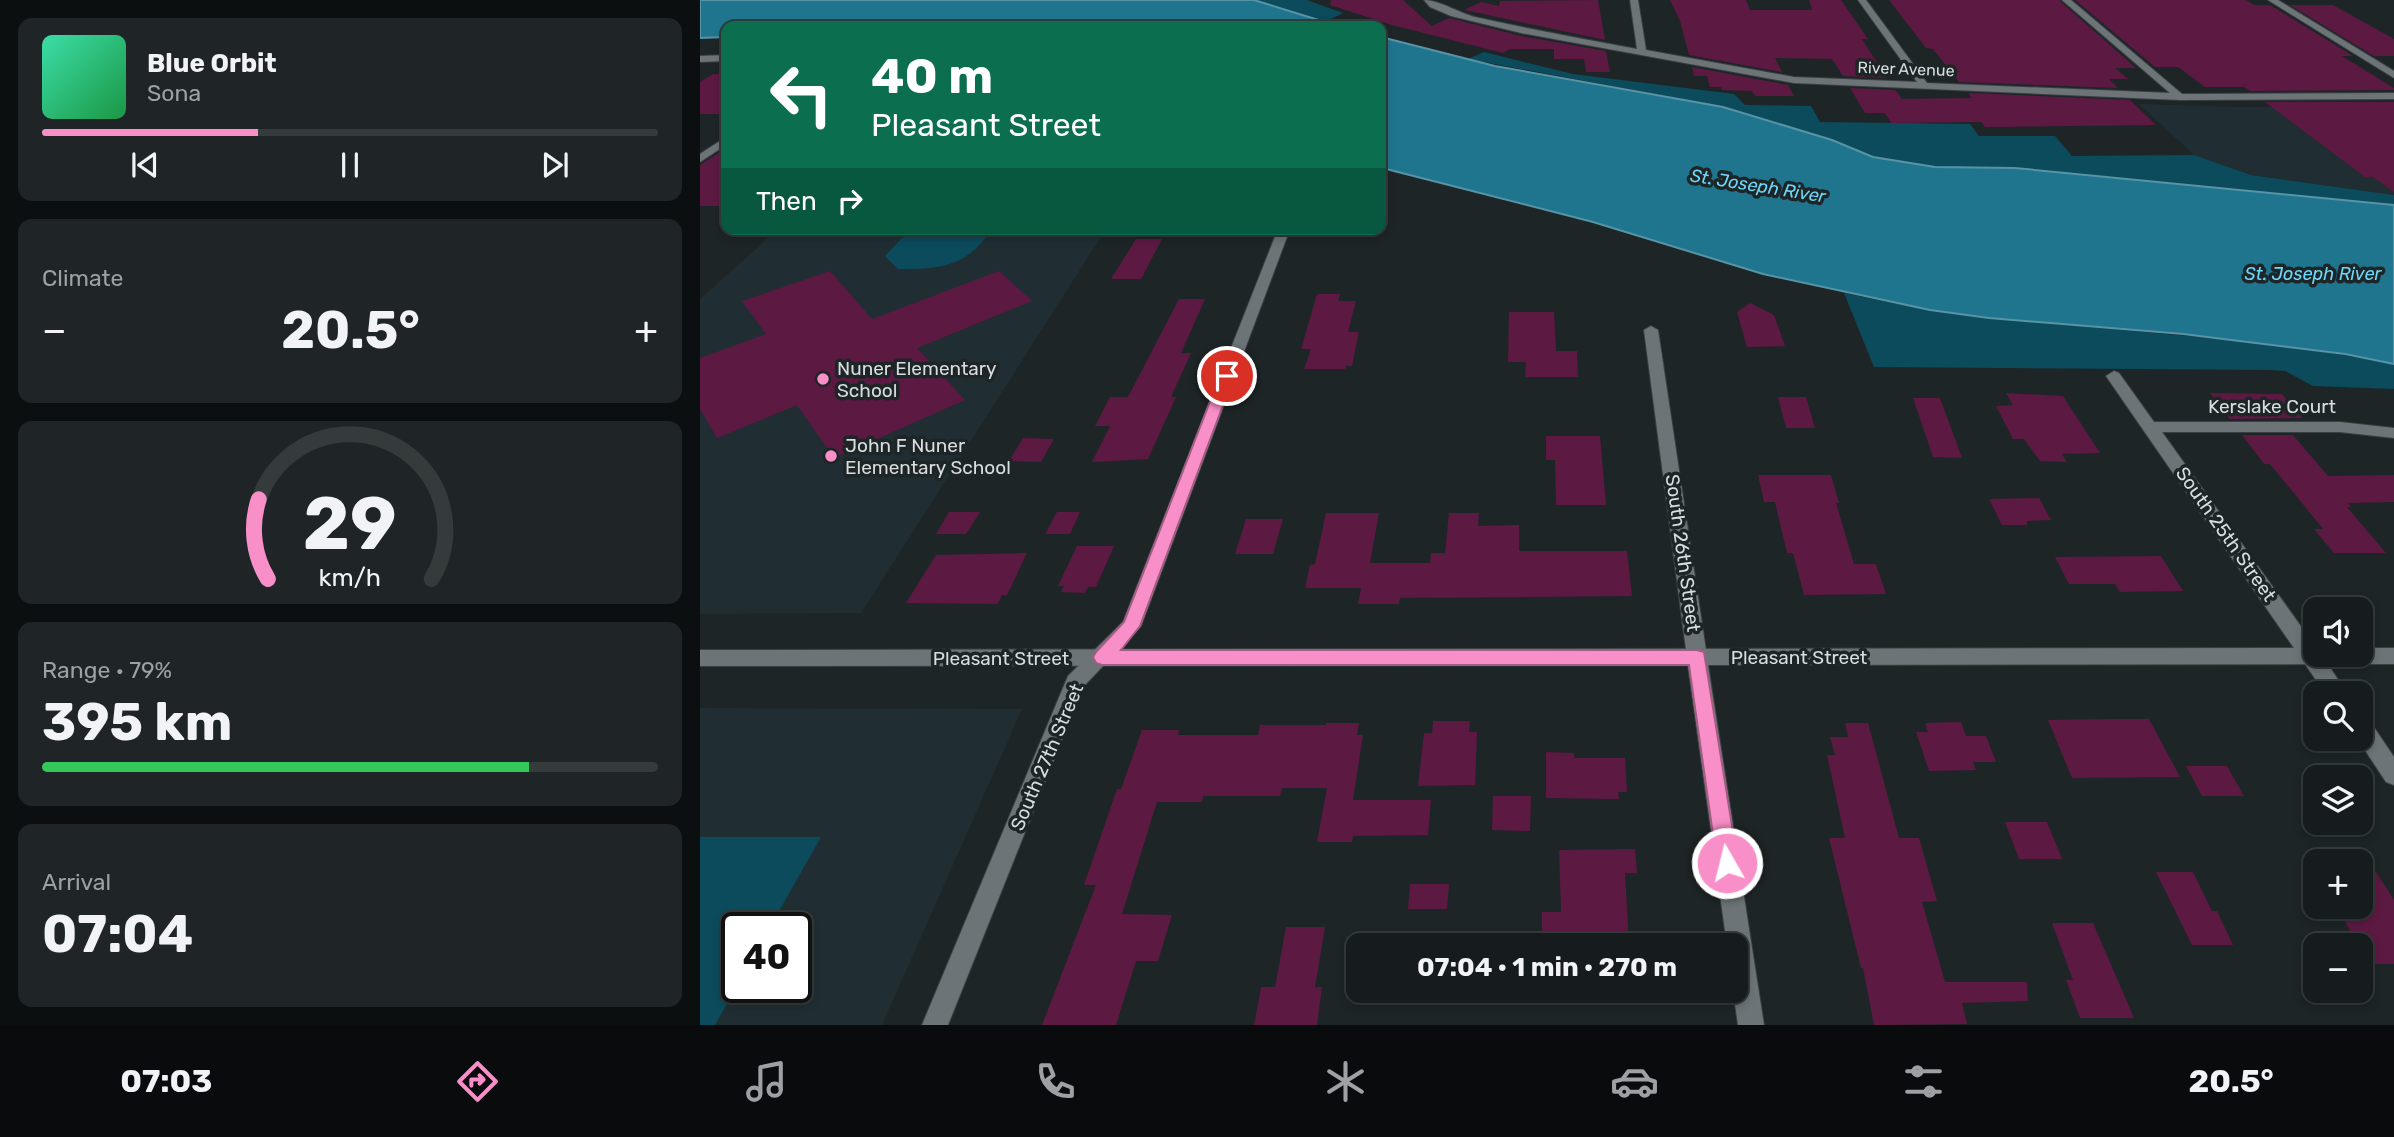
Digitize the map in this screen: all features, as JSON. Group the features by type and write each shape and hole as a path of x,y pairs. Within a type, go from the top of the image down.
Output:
{"street":[{"name":"River Avenue","path":"1428,0 1444,10 1498,24 1794,80 2180,97 2394,96"},
{"path":"1634,0 1642,51"},
{"path":"1861,0 1924,85"},
{"path":"2066,0 2180,97"},
{"path":"2272,0 2394,75"},
{"path":"700,60 721,58"},
{"path":"700,159 721,144"},
{"name":"South 27th Street","path":"935,1025 1075,682 1131,626 1282,235"},
{"name":"South 26th Street","path":"1651,330 1751,1025"},
{"name":"South 25th Street","path":"2114,376 2303,646"},
{"name":"Kerslake Court","path":"2150,427 2340,427 2394,433"},
{"name":"Pleasant Street","path":"2373,656 2394,656"},
{"name":"Pleasant Street","path":"700,658 2303,657"},
{"path":"2373,744 2394,775"}],"shaded area":[{"path":"1254,0 1307,0 1343,13 1327,21 1317,21"},
{"path":"1484,52 1573,74 1734,94 1745,105 1811,106 1820,122 1970,124 1979,136 2055,136 2072,156 2194,155 2251,175 2394,195 2394,205 2015,168 1935,167 1873,157 1832,140 1723,107 1468,59"},
{"path":"2139,104 2237,107 2394,106 2394,195 2251,175 2194,155"},
{"name":"John F Nuner Elementary School","path":"771,235 1102,235 861,613 700,614 700,299"},
{"path":"911,235 986,237 968,255 947,265 898,269 885,256 902,238"},
{"path":"1844,293 1972,316 2244,342 2344,355 2394,364 2394,389 2313,386 2285,371 2271,370 1874,367"},
{"path":"700,708 1022,709 882,1025 700,1025"},
{"path":"700,837 821,837 778,912 721,912 721,1003 727,1003 715,1025 700,1025"}],"water":[{"path":"700,0 1254,0 1322,21 721,21 721,37 700,38"},
{"name":"St. Joseph River","path":"1386,38 1495,66 1723,107 1832,140 1873,157 1935,167 2015,168 2394,205 2394,364 2345,354 2183,334 1989,318 1930,310 1763,274 1593,222 1386,169"}],"building":[{"path":"1331,0 1403,0 1432,26 1449,18 1521,36 1606,51 1610,72 1586,72 1584,59 1554,59 1554,49 1510,49 1503,53 1392,25 1330,5"},
{"path":"1598,0 1605,40 1464,10 1481,2 1499,6 1500,1"},
{"path":"1670,0 1746,0 1750,10 1812,10 1809,0 1841,0 1868,39 1862,39 1887,78 1843,76 1832,59 1775,58 1782,72 1689,55 1680,21"},
{"path":"1889,0 2059,0 2136,68 2115,68 2128,79 2109,79 2118,88 1959,82 1933,49 1926,48"},
{"path":"2075,0 2246,0 2254,5 2270,5 2353,56 2342,56 2394,90 2250,91 2244,87 2205,87 2178,67 2155,67"},
{"path":"2290,5 2333,5 2394,39 2394,56 2374,56"},
{"path":"1692,67 1788,85 1794,96 1755,96 1752,91 1710,87 1707,76 1694,76"},
{"path":"713,74 721,74 721,114 700,114 700,82"},
{"path":"1850,88 1895,90 1902,99 1972,98 1968,93 2130,100 2156,125 1985,127 1981,122 1891,123 1885,113 1865,113"},
{"path":"2265,102 2394,102 2394,192 2373,177 2365,177"},
{"path":"721,151 721,206 700,206 700,165"},
{"path":"1136,239 1162,239 1141,279 1111,279"},
{"name":"Nuner Elementary School","path":"830,271 872,319 999,271 1032,301 917,348 965,400 834,458 797,405 717,438 700,409 700,358 766,334 742,301"},
{"path":"1317,294 1340,294 1338,301 1356,301 1348,332 1359,332 1352,366 1346,366 1345,369 1304,369 1311,349 1301,349"},
{"path":"1179,299 1205,299 1181,353 1191,353 1171,397 1176,397 1148,459 1092,462 1110,426 1095,426 1110,397 1128,397"},
{"path":"1750,303 1774,315 1785,346 1747,347 1737,312"},
{"path":"1509,312 1554,312 1556,351 1577,351 1578,377 1525,377 1526,362 1508,362"},
{"path":"2006,393 2063,396 2100,453 2062,454 2067,462 2040,461 2024,439 2013,439 1996,406 2013,405"},
{"path":"2210,393 2282,394 2302,418 2230,419"},
{"path":"1778,397 1806,397 1815,428 1786,428"},
{"path":"1913,398 1940,398 1962,458 1933,457"},
{"path":"2242,435 2293,435 2328,476 2394,475 2394,502 2348,503 2351,507 2347,507 2386,553 2334,553 2314,529 2323,529 2270,464 2264,464"},
{"path":"1546,436 1600,436 1606,505 1556,505 1555,460 1546,460"},
{"path":"1023,438 1054,439 1041,462 1009,461"},
{"path":"1758,475 1831,475 1839,503 1836,503 1854,564 1876,564 1886,594 1804,595 1793,553 1787,553 1775,502 1764,502"},
{"path":"2039,498 2051,520 2027,521 2027,525 2002,525 1989,499"},
{"path":"949,512 980,512 966,534 936,534"},
{"path":"1057,512 1080,512 1070,534 1045,534"},
{"path":"1326,513 1379,513 1370,563 1430,563 1431,553 1445,553 1449,513 1479,513 1478,526 1519,525 1519,551 1627,551 1632,596 1400,598 1399,604 1358,604 1361,588 1305,588 1310,565 1315,564"},
{"path":"1246,519 1283,519 1273,554 1235,554"},
{"path":"1077,546 1114,546 1096,587 1088,587 1085,593 1061,592 1064,586 1058,586"},
{"path":"1027,553 1007,595 1002,595 998,604 906,603 936,555"},
{"path":"2161,556 2183,591 2120,592 2115,584 2069,584 2055,557"},
{"path":"2149,719 2180,777 2072,778 2048,720"},
{"path":"1433,721 1470,721 1469,732 1477,732 1475,785 1418,786 1424,733 1432,733"},
{"path":"1961,722 1966,736 1986,736 1996,762 1973,762 1976,770 1929,771 1916,732 1928,732 1925,723"},
{"path":"1359,723 1357,735 1363,735 1353,800 1431,800 1428,835 1353,836 1352,842 1317,842 1327,788 1282,788 1280,796 1203,796 1202,802 1157,802 1122,914 1172,915 1158,961 1136,961 1116,1025 1042,1025 1096,885 1084,885 1117,789 1121,789 1142,730 1179,730 1178,735 1258,735 1260,725"},
{"path":"1845,723 1868,723 1899,838 1919,838 1937,901 1922,902 1945,982 2027,982 2028,1001 1962,1003 1967,1024 1874,1025 1863,968 1829,838 1845,838 1827,755 1835,755 1830,737 1848,737"},
{"path":"1546,752 1574,753 1574,758 1625,758 1627,792 1618,792 1619,799 1546,798"},
{"path":"2186,766 2227,766 2244,796 2202,796"},
{"path":"1493,796 1531,796 1530,831 1492,830"},
{"path":"2005,822 2047,822 2062,859 2019,859"},
{"path":"1635,849 1637,873 1625,873 1628,933 1542,933 1542,912 1561,912 1559,850"},
{"path":"2373,868 2394,900 2394,964 2373,964 2373,933 2351,933 2344,919 2373,919"},
{"path":"2156,872 2193,872 2212,911 2217,911 2233,945 2192,945"},
{"path":"1410,884 1449,884 1447,909 1408,909"},
{"path":"2052,923 2093,923 2134,1018 2080,1018 2066,980 2073,980"},
{"path":"1286,927 1325,927 1315,987 1322,987 1317,1025 1254,1025 1261,987 1275,987"}],"place":[{"name":"Nuner Elementary School","path":"823,379"},
{"name":"John F Nuner Elementary School","path":"831,456"}],"route":[{"path":"1227,376 1131,626 1102,657 1697,657 1727,863"}]}
